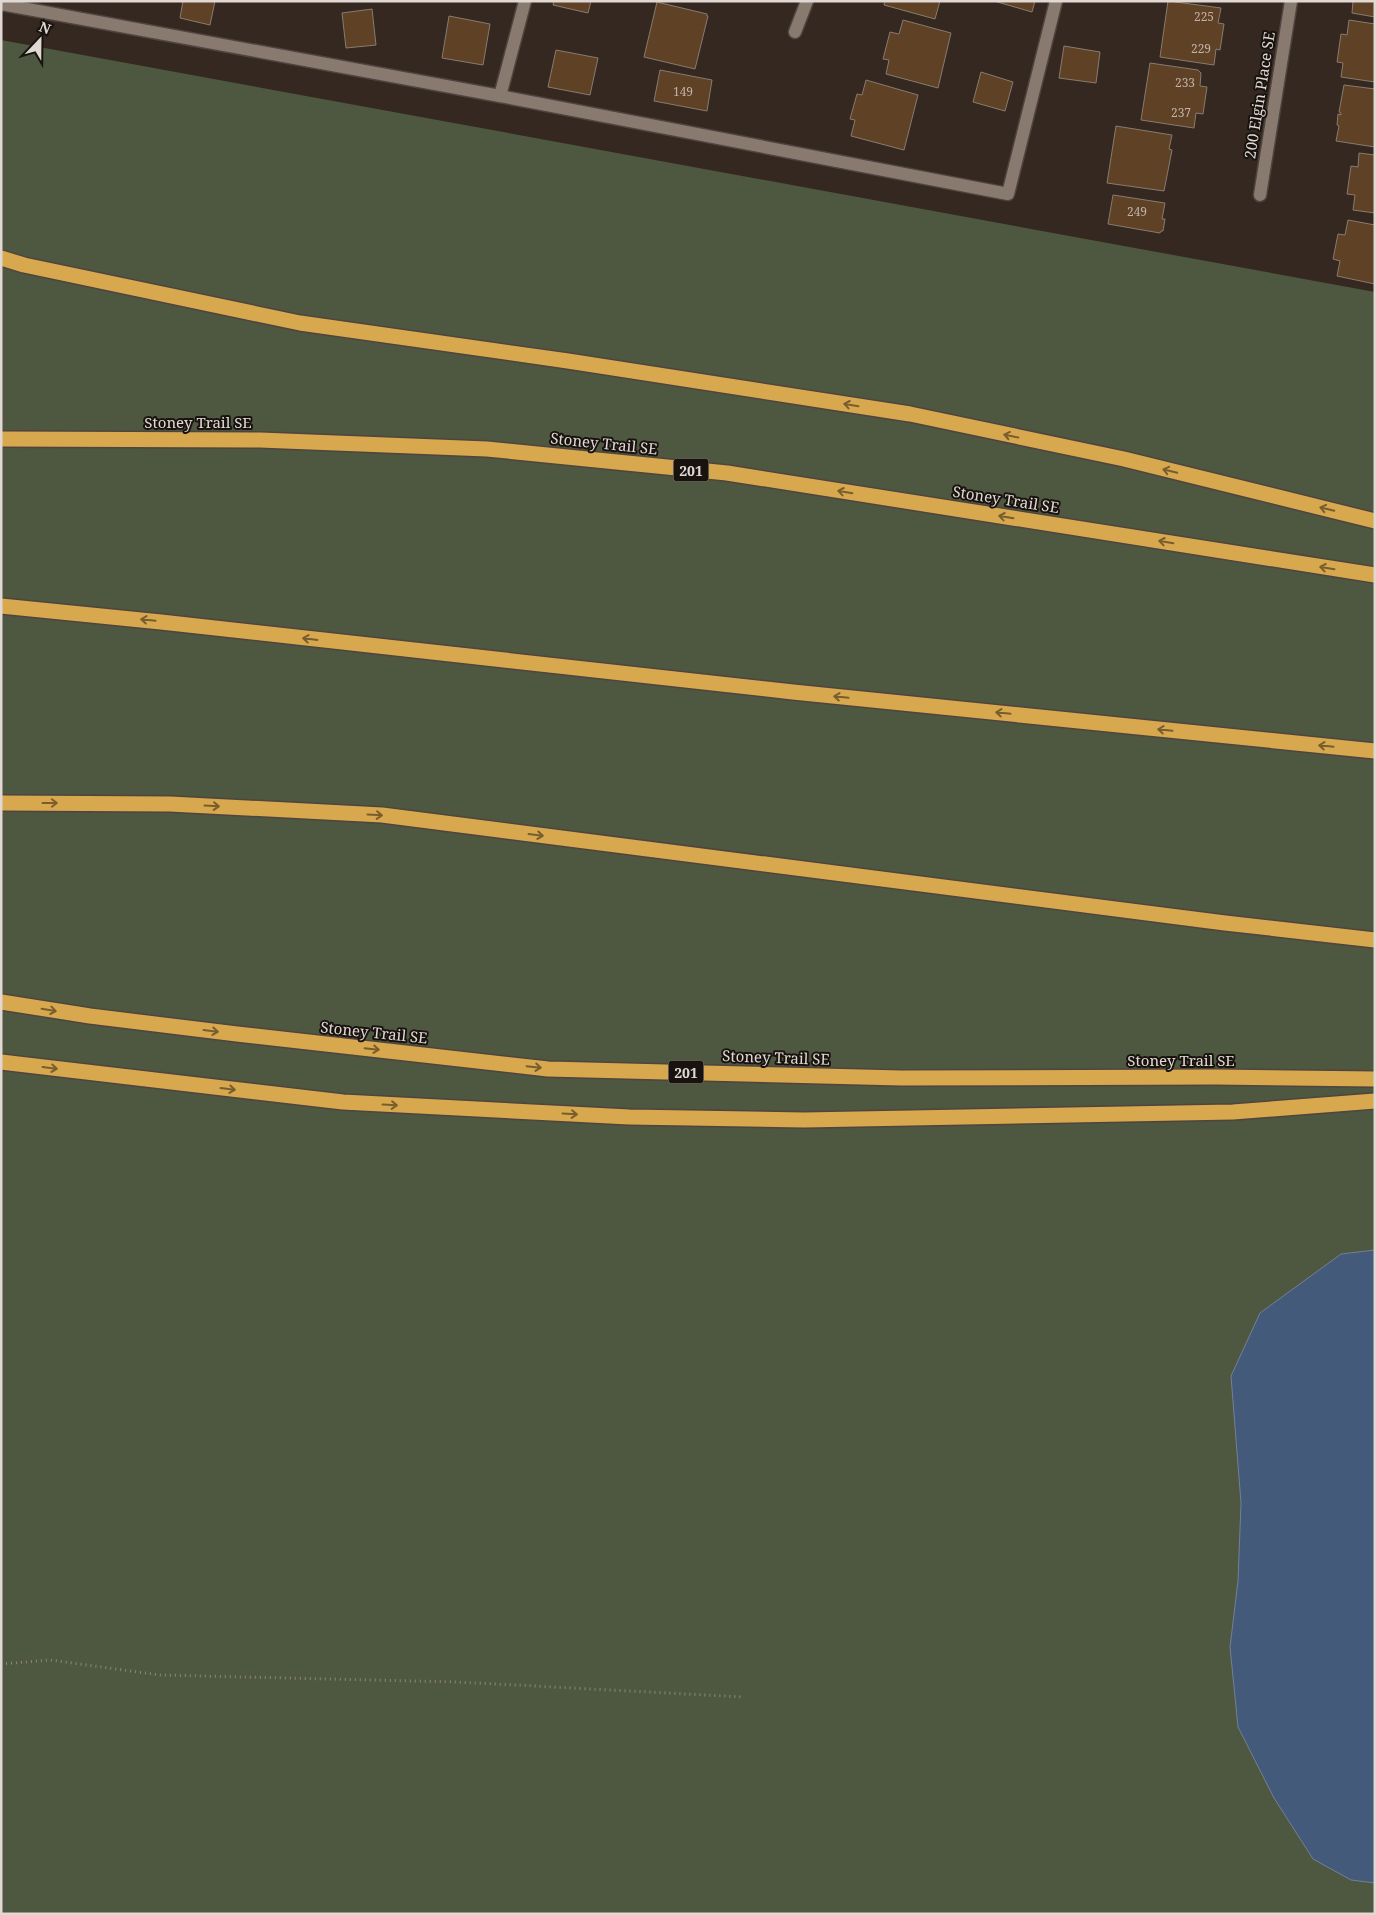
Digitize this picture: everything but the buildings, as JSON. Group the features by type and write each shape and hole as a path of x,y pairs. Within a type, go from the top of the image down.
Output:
{"highway":[{"path":"1,258 24,265 300,323 568,361 910,414 1124,459 1375,521"},
{"name":"Stoney Trail SE","path":"1,440 260,440 488,449 727,473 1375,575"},
{"path":"1,606 793,692 1375,751"},
{"path":"1,803 170,804 382,815 1225,923 1375,940"},
{"name":"Stoney Trail SE","path":"1,1002 90,1016 548,1069 901,1078 1215,1077 1375,1079"},
{"path":"1,1062 343,1102 629,1117 804,1120 1213,1113 1375,1101"}],"street":[{"path":"500,96 525,1"},
{"path":"795,32 807,1"},
{"path":"1,4 500,96 1008,194 1056,1"},
{"name":"200 Elgin Place SE","path":"1260,194 1291,1"}],"path":[{"path":"1,1664 50,1660 160,1676 457,1682 744,1697"}],"green space":[{"path":"1,40 1375,292 1375,1914 1,1914"}],"water":[{"path":"1375,1250 1375,1883 1351,1880 1313,1859 1274,1798 1238,1727 1230,1647 1238,1581 1241,1503 1231,1376 1260,1313 1341,1254"}]}
